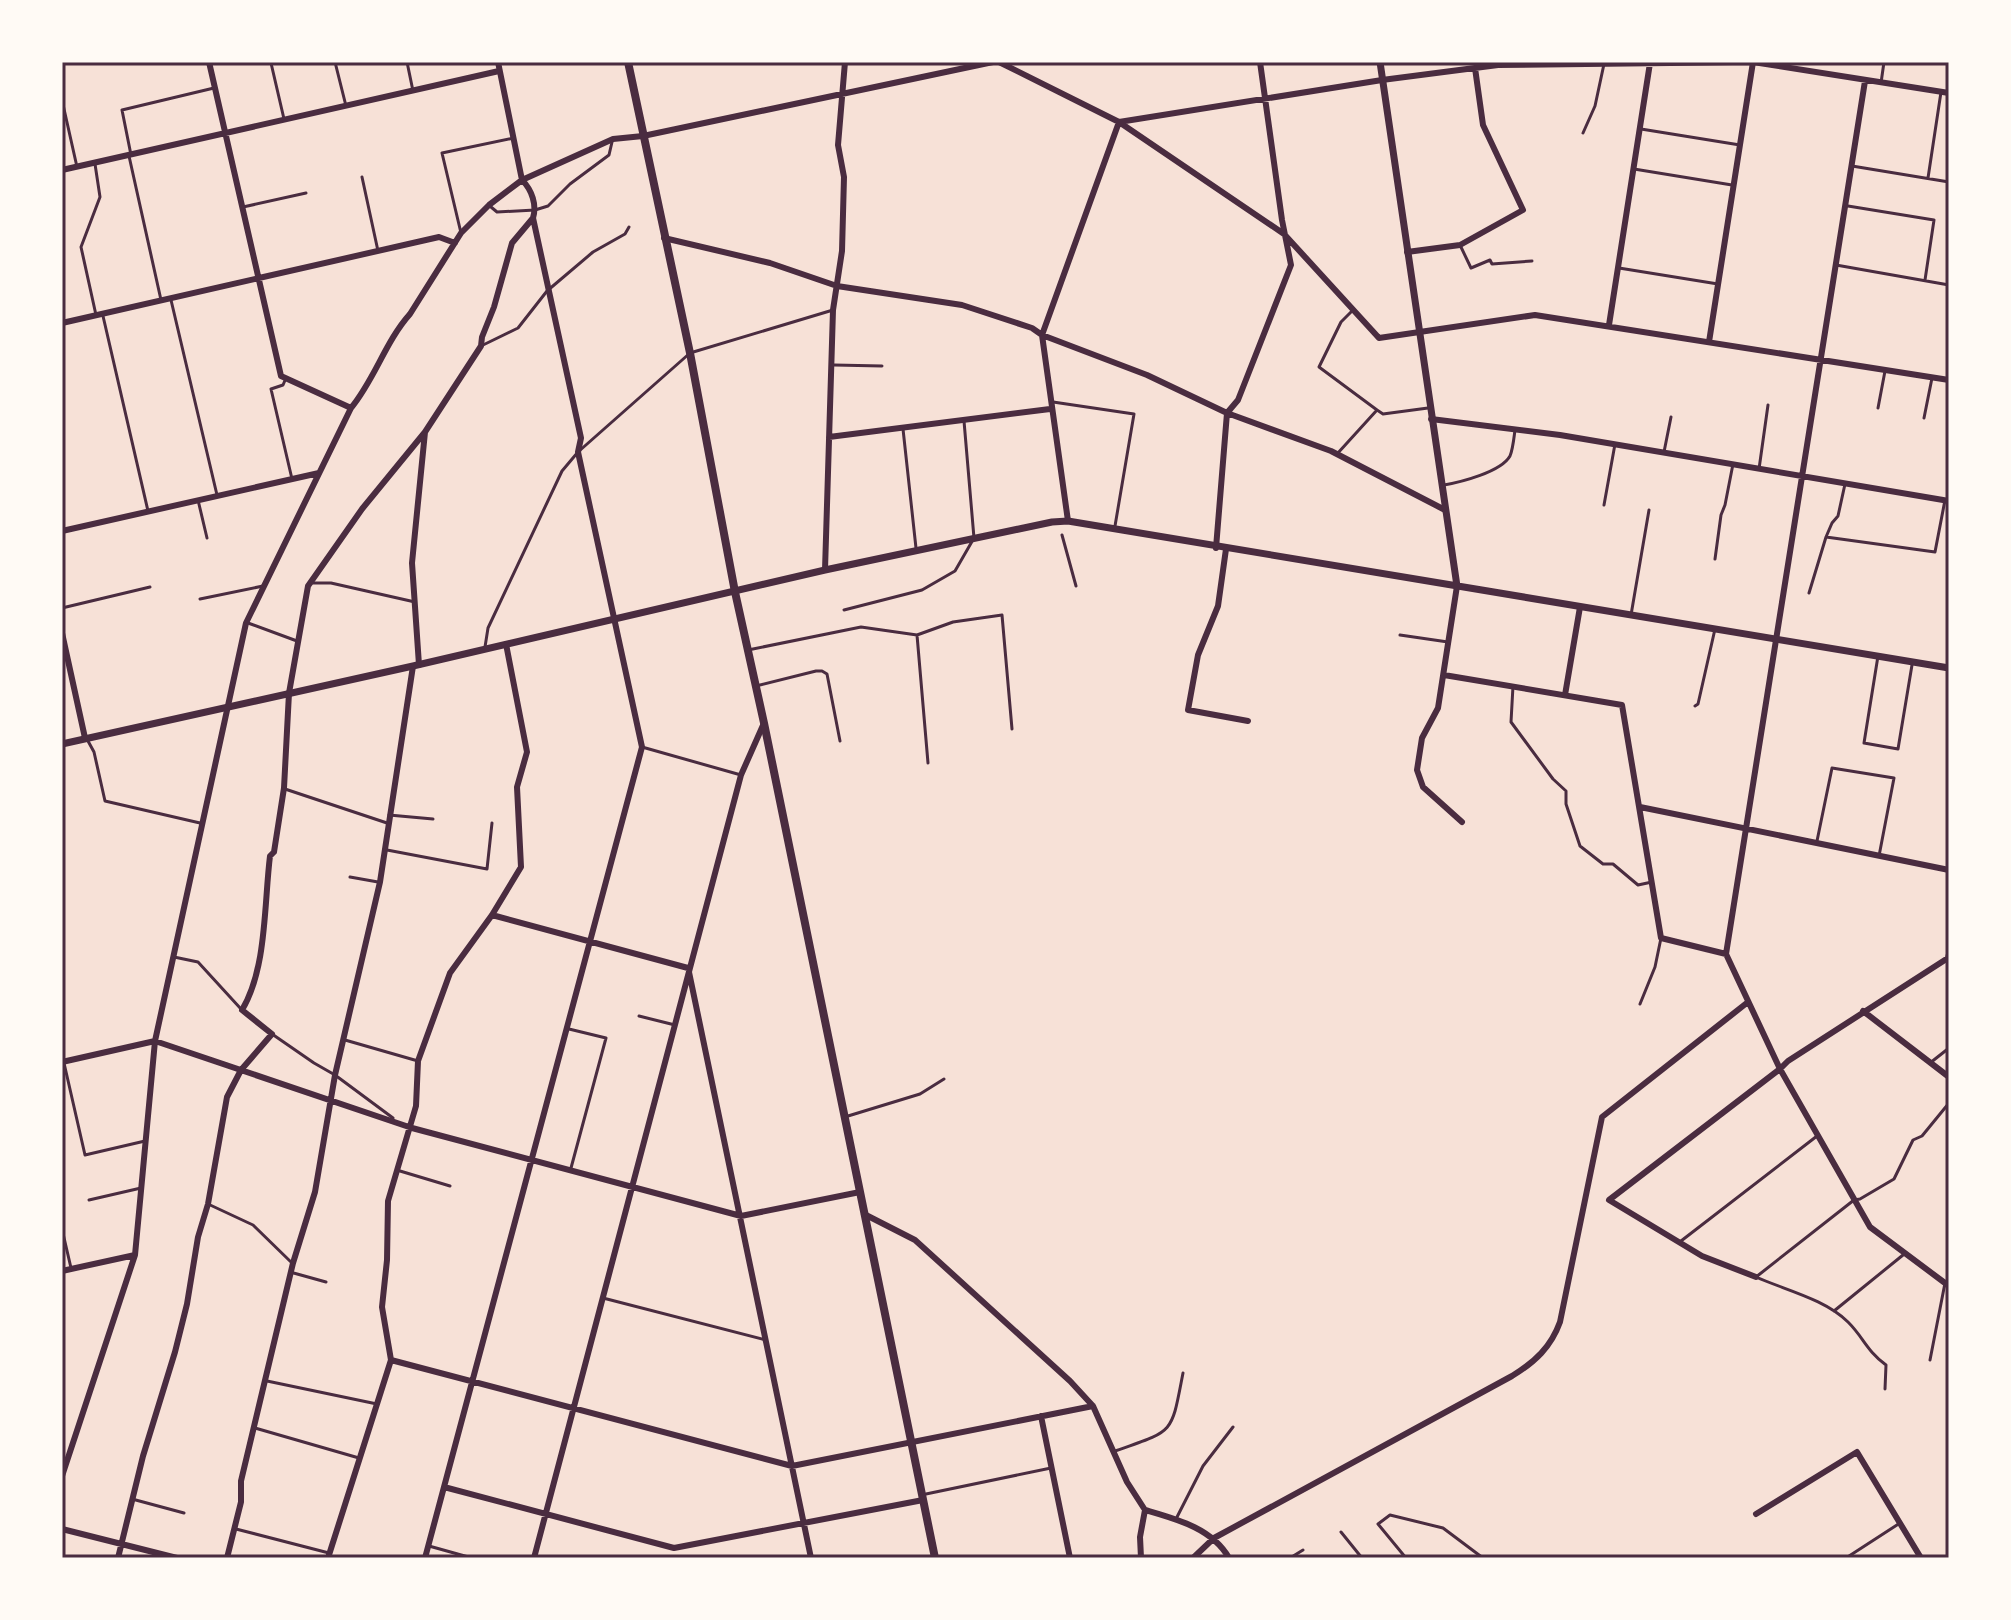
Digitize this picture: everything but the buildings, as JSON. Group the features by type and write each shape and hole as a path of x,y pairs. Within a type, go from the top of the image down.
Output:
{"main road":[{"path":"628,62 935,1558"}],"street":[{"path":"209,62 281,376 351,408"},
{"path":"425,1558 642,747 578,452 581,438 547,291 533,218 535,210 530,187 522,180 498,62"},
{"path":"825,570 833,310 842,251 844,177 838,145 845,62"},
{"path":"62,1476 135,1255 155,1041 246,623 351,408 363,394 400,325 461,233 489,205 522,180 613,139 643,136 996,62 1119,122 1284,234 1379,338 1535,315 1949,380"},
{"path":"1216,548 1227,413 1238,400 1291,265 1260,62"},
{"path":"1380,62 1457,586 1438,708 1422,738 1417,770 1423,787 1462,822"},
{"path":"1119,122 1498,63 1753,62 1945,92"},
{"path":"1709,342 1753,62"},
{"path":"1609,325 1650,63"},
{"path":"1407,252 1460,245 1523,210 1483,125 1475,68"},
{"path":"62,170 499,71"},
{"path":"1865,81 1726,954 1780,1069 1870,1227 1947,1284"},
{"path":"1068,521 1042,335 1119,122"},
{"path":"118,1558 187,1304 227,1097 241,1070 272,1034 242,1010 252,989 260,952 270,856 274,852 284,788 289,693 310,583 362,509 425,432 481,346 512,243 533,218"},
{"path":"62,323 439,237 455,243"},
{"path":"664,237 770,263 837,286 962,305 1032,328 1042,335 1147,375 1227,413 1337,454 1445,510"},
{"path":"829,437 1050,409"},
{"path":"1431,419 1615,444 1947,501"},
{"path":"227,1558 264,1380 290,1272 315,1192 335,1075 380,882 383,849 416,665 412,563 425,432"},
{"path":"62,531 319,473"},
{"path":"62,744 825,570 1068,521 1949,668"},
{"path":"1226,549 1218,606 1198,655 1188,710 1248,721"},
{"path":"1565,695 1580,607"},
{"path":"62,633 85,738"},
{"path":"328,1556 391,1360 382,1307 388,1201 412,1128 418,1061 450,973 520,870 517,787 527,752 506,644"},
{"path":"1444,675 1622,705 1661,938 1726,954"},
{"path":"534,1558 741,775 764,723"},
{"path":"1640,807 1949,870"},
{"path":"492,915 688,968"},
{"path":"1756,1277 1702,1256 1609,1200 1788,1061 1949,957"},
{"path":"688,968 811,1558"},
{"path":"1193,1558 1214,1538 1512,1376 1529,1366 1547,1348 1560,1322 1602,1117 1748,1002"},
{"path":"1863,1011 1949,1077"},
{"path":"63,1062 155,1041 412,1128 741,1216 860,1192"},
{"path":"864,1214 915,1240 1070,1381 1093,1406 1127,1482 1145,1510 1176,1519 1214,1538 1229,1558"},
{"path":"62,1271 135,1255"},
{"path":"391,1360 792,1466 1093,1406"},
{"path":"1041,1416 1070,1558"},
{"path":"1756,1514 1857,1452 1921,1558"},
{"path":"444,1487 674,1548 922,1498"},
{"path":"1141,1558 1140,1537 1145,1510"},
{"path":"62,1529 177,1558"},
{"path":"671,1558 674,1548"}],"lane":[{"path":"335,62 346,106"},
{"path":"407,62 413,91"},
{"path":"1881,83 1884,62"},
{"path":"271,63 284,119"},
{"path":"1583,133 1595,106 1604,64"},
{"path":"161,300 122,110 215,88"},
{"path":"1928,178 1945,92"},
{"path":"62,100 77,167"},
{"path":"1640,129 1740,145"},
{"path":"461,233 442,153 514,138"},
{"path":"489,205 497,212 535,210 548,206 570,184 609,155 613,139"},
{"path":"95,163 100,197 81,247 148,511"},
{"path":"1852,166 1949,182"},
{"path":"1634,169 1734,185"},
{"path":"362,177 378,251"},
{"path":"242,208 306,193"},
{"path":"1846,206 1934,220 1925,280"},
{"path":"481,346 518,328 547,291 593,252 625,234 629,227"},
{"path":"1460,245 1471,268 1490,260 1492,264 1532,261"},
{"path":"1836,265 1949,285"},
{"path":"1618,268 1718,284"},
{"path":"171,298 217,495"},
{"path":"484,649 488,628 562,471 578,452 690,353 833,310"},
{"path":"1353,310 1341,322 1319,367 1383,414 1430,408"},
{"path":"832,365 882,366"},
{"path":"1878,408 1885,371"},
{"path":"286,378 283,385 271,389 292,479"},
{"path":"1924,418 1932,378"},
{"path":"1049,401 1134,414 1114,530"},
{"path":"1759,469 1768,405"},
{"path":"1337,454 1377,410"},
{"path":"1664,452 1671,417"},
{"path":"844,610 922,590 955,571 974,538 964,421"},
{"path":"903,429 916,551"},
{"path":"1442,485 1464,482 1502,464 1510,455 1515,430"},
{"path":"1604,505 1615,444"},
{"path":"1715,559 1733,464"},
{"path":"1809,593 1826,537 1838,516 1845,484"},
{"path":"198,500 207,538"},
{"path":"1826,537 1935,552 1947,501"},
{"path":"1631,615 1649,510"},
{"path":"1062,535 1076,586"},
{"path":"310,583 331,583 415,602"},
{"path":"200,599 263,586"},
{"path":"62,608 150,587"},
{"path":"748,650 861,627 917,635 953,622 1002,615 1012,729"},
{"path":"246,623 297,641"},
{"path":"1695,706 1705,681 1715,629"},
{"path":"917,635 928,763"},
{"path":"1400,635 1449,642"},
{"path":"1878,656 1864,743 1898,749 1912,662"},
{"path":"756,686 816,671 827,674 840,741"},
{"path":"1513,686 1511,722 1553,779 1566,791 1566,804 1580,846 1603,864 1613,864 1638,885 1652,882"},
{"path":"85,738 94,752 105,801 204,824"},
{"path":"642,747 741,775"},
{"path":"1817,843 1832,768 1894,778 1879,856"},
{"path":"284,788 388,819 433,819"},
{"path":"383,849 487,869 492,823"},
{"path":"350,877 380,882"},
{"path":"1640,1004 1655,967 1661,938"},
{"path":"174,957 198,962 242,1010"},
{"path":"639,1016 675,1025"},
{"path":"566,1029 606,1038 570,1171"},
{"path":"272,1034 335,1075 399,1124"},
{"path":"343,1039 418,1061"},
{"path":"1930,1063 1949,1048"},
{"path":"63,1062 85,1155 145,1141"},
{"path":"844,1117 920,1094 944,1079"},
{"path":"1885,1389 1886,1365 1869,1351 1859,1335 1834,1311 1756,1277 1854,1200 1894,1179 1913,1140 1922,1136 1949,1103"},
{"path":"1680,1241 1817,1136"},
{"path":"398,1170 450,1186"},
{"path":"89,1200 141,1188"},
{"path":"208,1204 253,1225 293,1263"},
{"path":"62,1229 71,1268"},
{"path":"1834,1311 1905,1253"},
{"path":"290,1272 326,1282"},
{"path":"1930,1360 1947,1284"},
{"path":"603,1298 766,1340"},
{"path":"1115,1451 1161,1435 1169,1428 1183,1373"},
{"path":"264,1380 377,1404"},
{"path":"253,1427 359,1458"},
{"path":"1176,1519 1203,1466 1233,1427"},
{"path":"922,1498 1051,1468"},
{"path":"132,1499 184,1513"},
{"path":"1406,1558 1378,1524 1390,1515 1443,1528 1483,1558"},
{"path":"1846,1558 1900,1523"},
{"path":"235,1529 328,1556"},
{"path":"1341,1532 1362,1558"},
{"path":"428,1546 472,1558"},
{"path":"1290,1558 1303,1550"}]}
